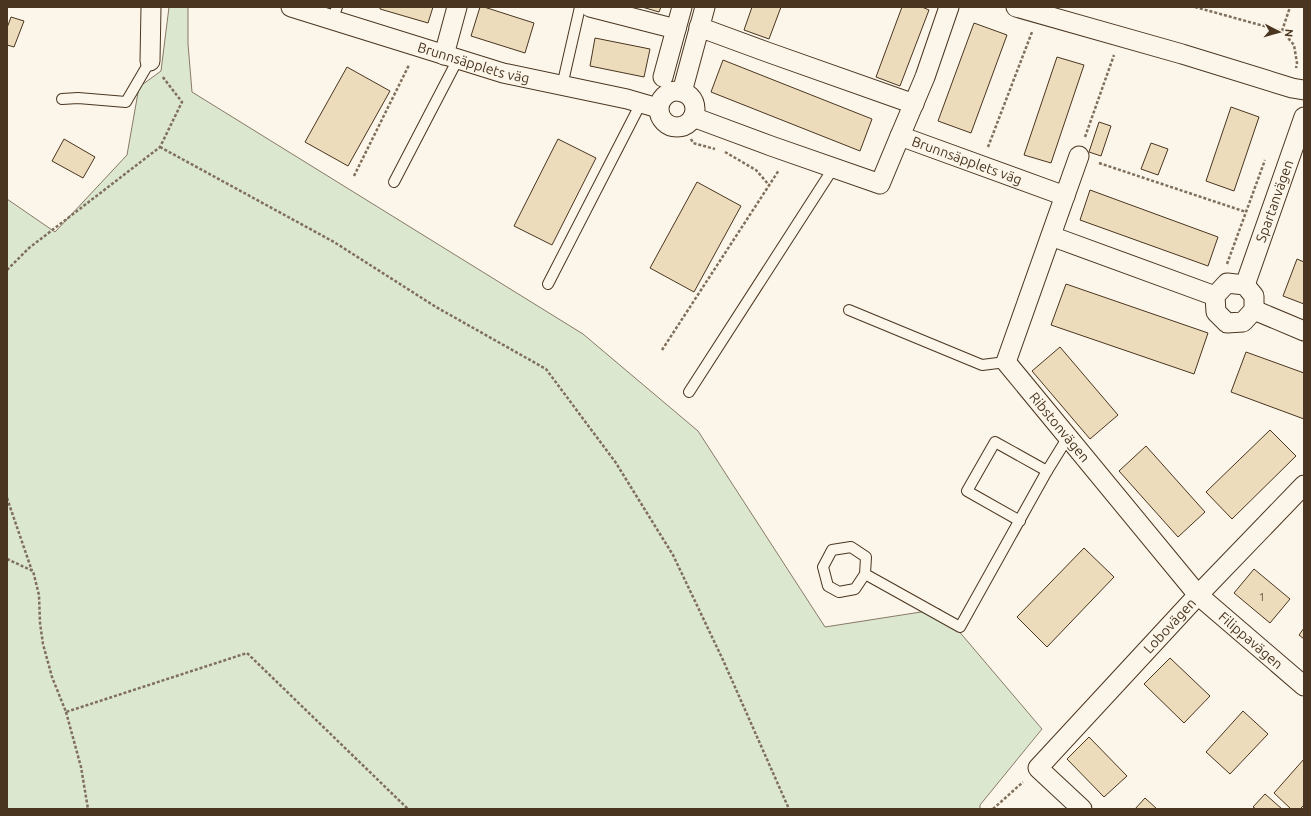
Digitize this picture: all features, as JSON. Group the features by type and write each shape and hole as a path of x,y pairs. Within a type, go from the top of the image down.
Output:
{"street":[{"path":"150,61 151,7"},
{"name":"Brunnsäpplets väg","path":"291,7 335,13 418,47 503,73 650,105"},
{"path":"451,57 456,7"},
{"path":"590,7 676,29"},
{"path":"663,77 682,7"},
{"path":"682,92 705,7"},
{"path":"900,136 925,77 949,7"},
{"path":"1016,7 1189,56 1298,89"},
{"path":"699,27 914,104"},
{"path":"674,91 682,92 689,96 695,109 689,121 677,128 667,126 650,105 660,100 666,94 674,91"},
{"name":"Spartanvägen","path":"1245,284 1304,117"},
{"name":"Brunnsäpplets väg","path":"689,121 790,152 880,184 900,136 1065,196"},
{"path":"1006,362 1079,156"},
{"path":"1051,236 1215,296"},
{"path":"1227,284 1245,284 1254,296 1254,310 1243,322 1227,323 1216,312 1215,296 1227,284"},
{"path":"1254,310 1304,331"},
{"name":"Ribstonvägen","path":"1006,362 1198,595"},
{"name":"Lobovägen","path":"1038,768 1198,595 1304,485"},
{"name":"Filippavägen","path":"1198,595 1304,686"},
{"path":"1038,768 1082,809"}],"lane":[{"path":"562,86 580,7"},
{"path":"394,182 451,57"},
{"path":"62,99 78,98 126,102 150,61"},
{"path":"548,284 650,105"},
{"path":"689,392 834,167"},
{"path":"849,310 982,365 1006,362"},
{"path":"865,574 960,627 1047,471 1068,437"},
{"path":"1020,521 967,491 995,442 1047,471"},
{"path":"851,547 866,557 865,574 855,589 839,592 828,586 823,567 832,550 851,547"}],"path":[{"path":"1195,7 1282,31 1294,45 1297,63 1298,89"},
{"path":"1282,31 1290,7"},
{"path":"981,166 1038,14"},
{"path":"1121,37 1079,156 1246,212"},
{"path":"354,176 418,47"},
{"path":"7,270 29,248 160,147 182,102 150,61"},
{"path":"689,121 693,144 721,150 756,170 769,185"},
{"path":"160,147 334,242 436,307 546,369 616,463 673,555 723,660 789,809"},
{"path":"662,350 790,152"},
{"path":"1215,296 1268,154"},
{"path":"7,498 39,595 40,623 43,644 52,677 66,712 81,767 88,809"},
{"path":"7,559 32,571"},
{"path":"66,712 247,653 408,809"},
{"path":"993,809 1038,768"}],"green space":[{"path":"169,7 188,7 188,44 192,92 583,334 698,431 825,627 940,609 1042,729 980,805 980,809 7,809 7,199 55,232 127,155 139,87 161,71"}],"building":[{"path":"380,7 433,7 428,23 380,9"},
{"path":"480,7 534,23 525,53 471,36"},
{"path":"642,7 661,7 659,12"},
{"path":"752,7 781,7 769,39 744,30"},
{"path":"902,7 922,7 929,10 900,86 876,77"},
{"path":"11,17 24,21 14,47 7,45 7,28"},
{"path":"974,23 1007,35 971,133 938,121"},
{"path":"595,38 650,49 644,77 590,66"},
{"path":"1057,57 1084,65 1051,163 1024,155"},
{"path":"723,60 872,119 860,151 711,92"},
{"path":"347,67 390,91 348,166 305,142"},
{"path":"1231,107 1259,117 1234,191 1206,181"},
{"path":"1099,122 1111,126 1101,156 1089,152"},
{"path":"64,139 95,157 83,178 52,161"},
{"path":"558,139 596,158 552,245 514,226"},
{"path":"1151,143 1168,149 1158,175 1141,169"},
{"path":"697,182 741,206 694,292 650,268"},
{"path":"1090,190 1218,237 1208,266 1080,220"},
{"path":"1297,259 1304,262 1304,304 1283,296"},
{"path":"1066,284 1208,333 1194,374 1051,325"},
{"path":"1060,347 1118,415 1090,439 1032,371"},
{"path":"1246,352 1304,373 1304,419 1231,392"},
{"path":"1270,430 1296,456 1232,519 1206,492"},
{"path":"1146,446 1205,512 1178,537 1119,471"},
{"path":"1084,548 1114,577 1047,647 1017,617"},
{"path":"1254,569 1290,599 1270,623 1234,593"},
{"path":"1304,628 1304,639 1299,635"},
{"path":"1170,658 1210,696 1184,723 1144,684"},
{"path":"1243,711 1268,734 1230,774 1206,752"},
{"path":"1089,737 1127,776 1104,797 1067,759"},
{"path":"1304,759 1304,805 1300,809 1291,809 1274,793"},
{"path":"1265,794 1282,809 1256,809 1253,807"},
{"path":"1145,798 1157,809 1135,809"}]}
